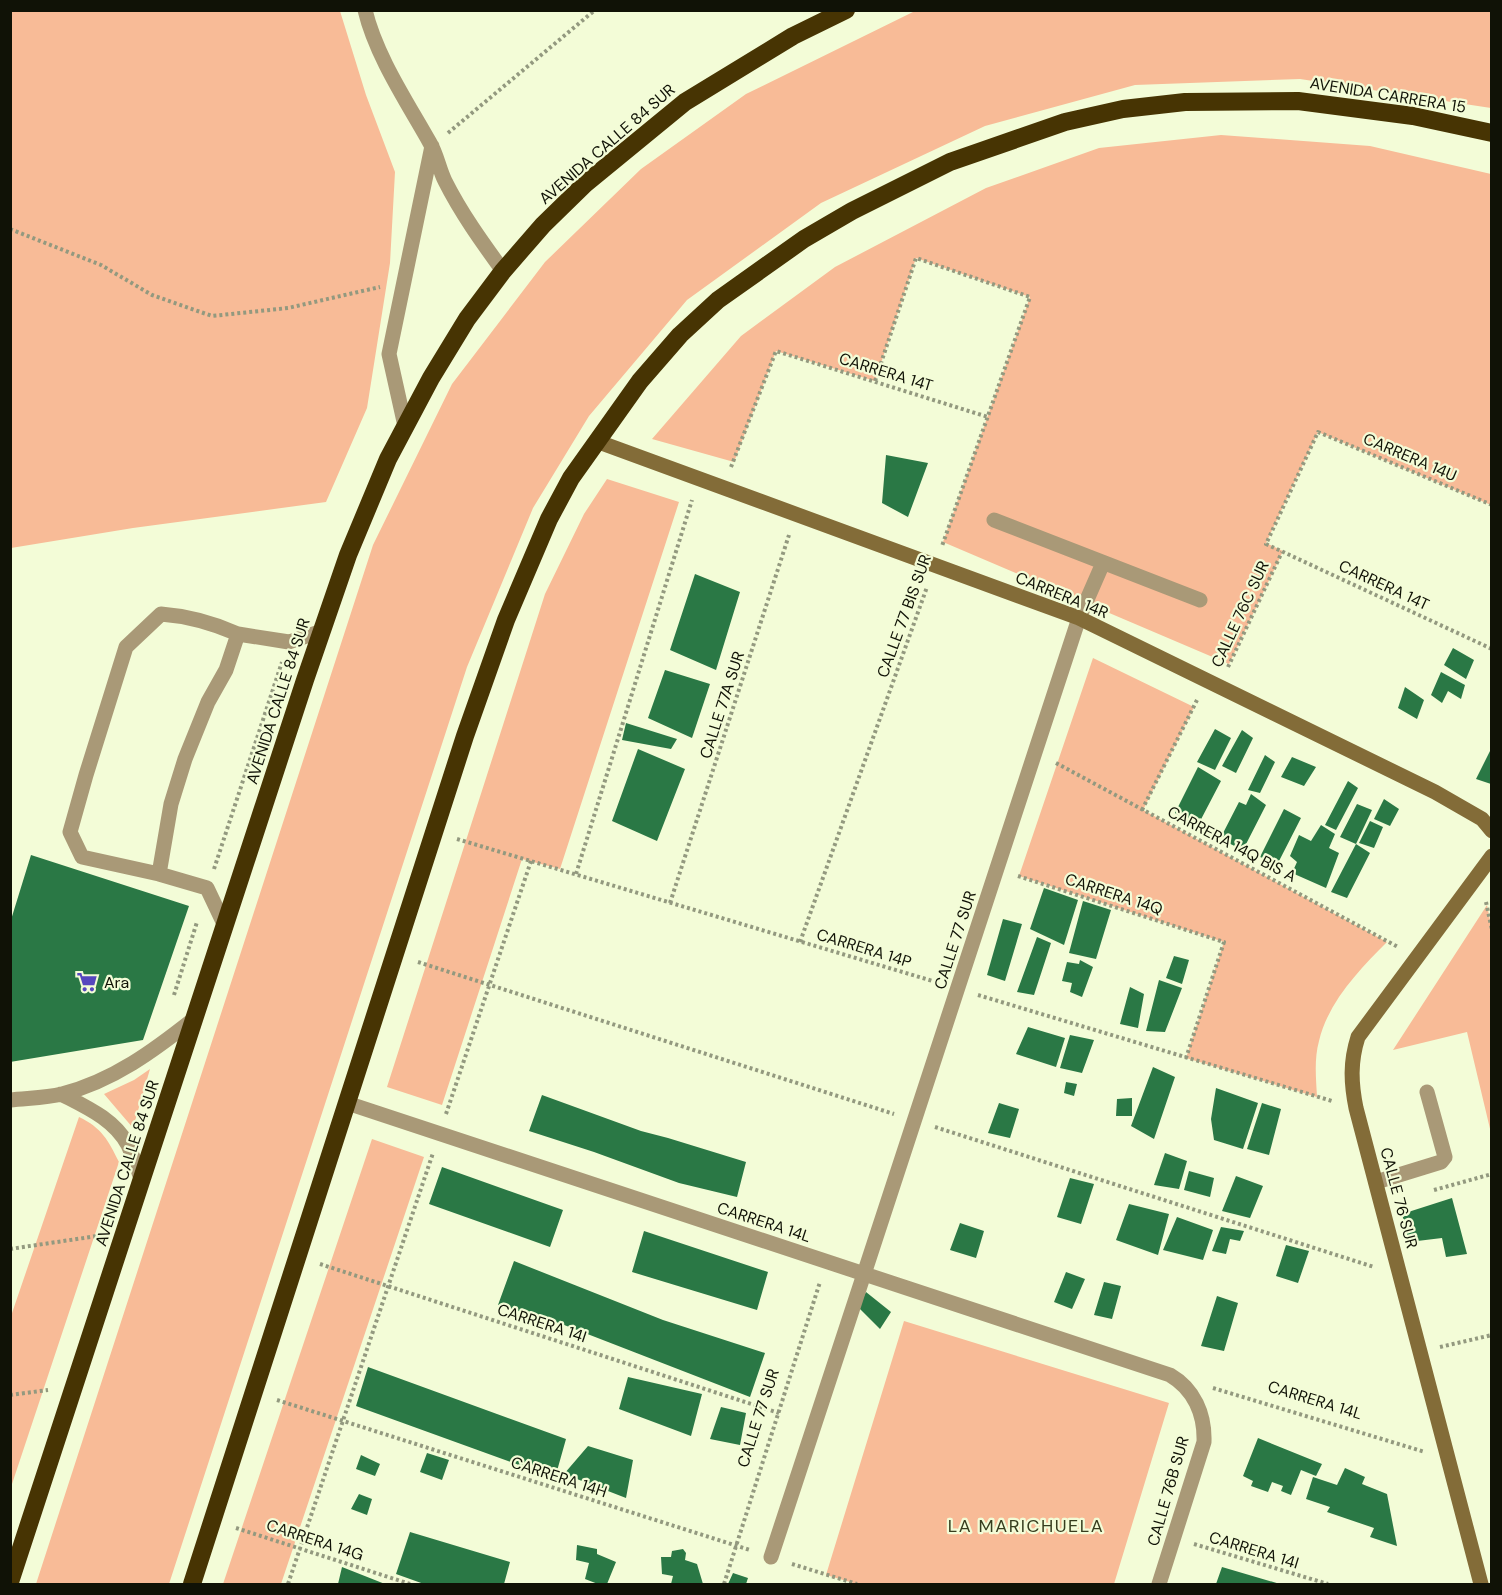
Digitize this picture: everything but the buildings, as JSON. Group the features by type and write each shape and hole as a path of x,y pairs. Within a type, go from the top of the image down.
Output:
{"highway":[{"name":"AVENIDA CALLE 84 SUR","path":"10,1582 322,631 348,555 388,459 405,426 467,319 503,271 543,225 585,184 685,102 793,36 846,10"},
{"name":"AVENIDA CARRERA 15","path":"596,441 640,381 680,335 718,300 804,239 861,206 951,162 1065,122 1123,109 1185,102 1298,101 1413,116 1491,133"},
{"path":"192,1584 484,677 549,519 571,478 596,441"}],"street":[{"path":"365,10 369,26 400,91 432,146 445,181 475,232 503,271"},
{"path":"405,426 389,354 432,146"},
{"name":"CARRERA 14R","path":"596,441 1078,618 1460,806 1482,819 1491,831"},
{"path":"994,520 1200,600"},
{"name":"CALLE 77 SUR","path":"771,1557 1078,618 1103,563"},
{"path":"225,926 207,888 159,874 82,857 70,832 126,647 161,614 183,616 238,634 289,642 322,631"},
{"path":"159,874 171,804 185,759 208,702 226,670 238,634"},
{"name":"CALLE 76 SUR","path":"1481,1584 1356,1108 1351,1066 1358,1036 1491,856"},
{"path":"10,1100 61,1094 111,1077 157,1048 195,1018"},
{"path":"1376,1182 1441,1162 1445,1157 1427,1092"},
{"path":"61,1094 97,1113 116,1129 127,1143 142,1180"},
{"name":"CARRERA 14L","path":"347,1103 1170,1375 1186,1388 1199,1407"},
{"name":"CALLE 76B SUR","path":"1159,1584 1204,1442 1199,1407"}],"path":[{"path":"432,146 595,10"},
{"path":"10,229 101,265 152,295 212,316 288,308 404,282"},
{"name":"CALLE 77 BIS SUR","path":"800,942 1030,297 916,258 875,381"},
{"name":"CARRERA 14T","path":"723,488 776,351 988,417"},
{"name":"CARRERA 14U","path":"1318,432 1491,505"},
{"name":"CALLE 76C SUR","path":"1266,544 1318,432"},
{"path":"576,874 698,478"},
{"name":"CALLE 77A SUR","path":"670,903 796,514"},
{"name":"CARRERA 14T","path":"1266,544 1491,649"},
{"name":"CALLE 76C SUR","path":"1143,810 1213,684 1282,551"},
{"path":"171,1003 289,642"},
{"name":"CARRERA 14Q BIS A","path":"1035,752 1416,958"},
{"name":"CARRERA 14P","path":"434,832 1356,1108"},
{"path":"288,1584 531,861"},
{"name":"CARRERA 14Q","path":"997,869 1224,942 1186,1058"},
{"path":"10,1250 125,1232"},
{"name":"CARRERA 14I","path":"297,1257 779,1413"},
{"name":"CALLE 77 SUR","path":"724,1584 827,1262"},
{"path":"1421,1352 1491,1335"},
{"name":"CARRERA 14L","path":"1170,1375 1449,1459"},
{"path":"10,1395 75,1386"},
{"name":"CARRERA 14H","path":"253,1392 857,1584"},
{"name":"CARRERA 14G","path":"212,1520 410,1584"},
{"name":"CARRERA 14I","path":"1174,1537 1328,1584"}],"shaded area":[{"path":"11,10 340,11 366,95 395,172 390,263 367,408 326,502 133,528 11,548"},
{"path":"915,11 1491,11 1491,108 1300,79 1135,85 985,126 821,203 687,300 589,416 533,508 467,667 169,1584 36,1584 373,545 452,384 545,262 641,169 746,94"},
{"path":"1221,135 1370,146 1491,174 1491,505 1318,432 1266,543 1283,551 1229,664 943,542 1030,297 916,258 875,381 776,351 734,462 652,439 741,336 835,267 986,188 1099,148"},
{"path":"607,479 679,502 560,869 522,859 442,1105 387,1087 545,594 584,514"},
{"path":"1093,658 1194,707 1143,810 1387,942 1346,987 1323,1027 1316,1055 1317,1097 1186,1058 1224,942 1019,876"},
{"path":"1487,905 1492,930 1491,1133 1467,1032 1393,1050"},
{"path":"150,1069 133,1128 104,1094 134,1080"},
{"path":"79,1117 104,1135 119,1162 11,1487 11,1316"},
{"path":"372,1139 424,1157 281,1584 223,1584"},
{"path":"904,1321 1169,1403 1114,1584 857,1584 826,1575"}],"place":[{"name":"Ara","path":"87,982"}],"district":[{"name":"LA MARICHUELA","path":"1026,1526"}]}
